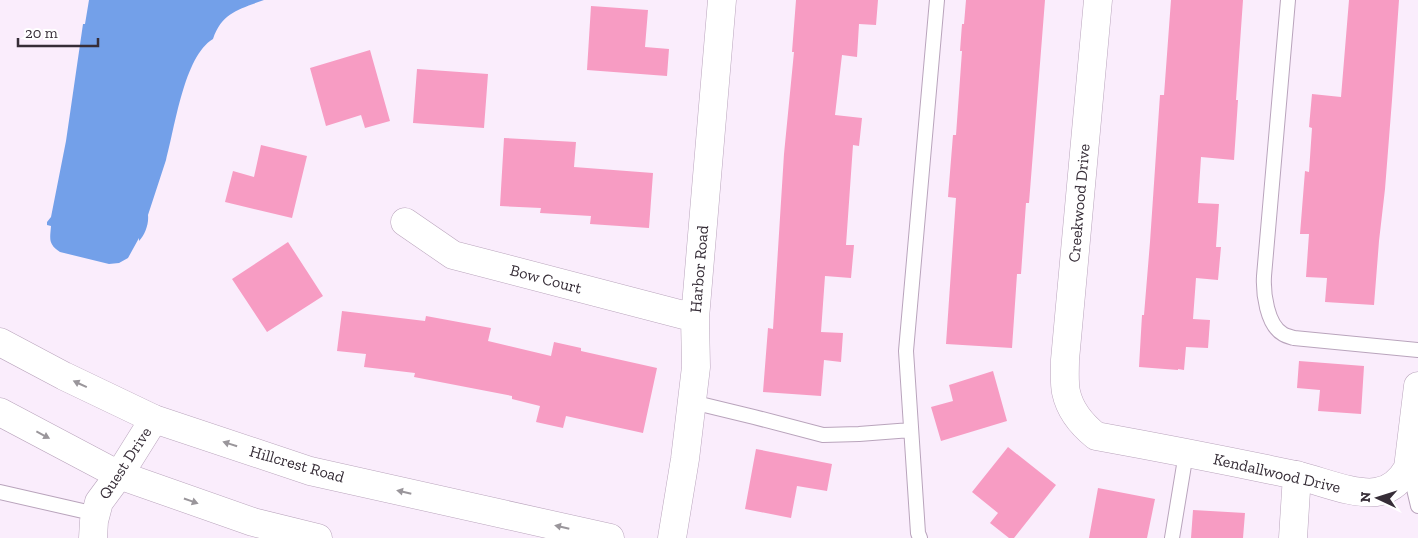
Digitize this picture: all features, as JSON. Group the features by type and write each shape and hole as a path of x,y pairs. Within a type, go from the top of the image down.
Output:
{"street":[{"name":"Harbor Road","path":"672,538 685,460 696,367 695,318 722,0"},
{"name":"Creekwood Drive","path":"1071,404 1066,392 1065,360 1098,0"},
{"name":"Bow Court","path":"405,222 453,255 695,318"},
{"name":"Hillcrest Road","path":"0,342 64,376 154,419 310,470 610,538"},
{"path":"1408,468 1418,386"},
{"name":"Kendallwood Drive","path":"1071,404 1075,415 1083,426 1096,436 1297,475 1359,492 1377,492 1391,487 1402,478 1408,468"},
{"path":"0,412 119,474 253,522 318,538"},
{"name":"Quest Drive","path":"95,526 99,502 154,419"},
{"path":"1293,538 1297,475"}],"lane":[{"path":"920,538 918,533 906,351 937,0"},
{"path":"1288,0 1264,276 1264,292 1274,325 1282,334 1294,338 1418,350"},
{"path":"692,402 754,416 823,435 911,430"},
{"path":"1172,538 1186,453"},
{"path":"1408,468 1418,506"},
{"path":"0,492 95,526"}],"water":[{"path":"89,0 264,0 240,9 227,17 221,23 213,39 203,48 195,61 182,94 166,160 148,215 145,233 139,241 139,238 128,258 119,263 109,264 60,252 52,244 50,238 51,226 47,225 51,217 66,141 83,24 85,24"}],"building":[{"path":"796,0 878,0 876,25 859,24 857,57 842,55 835,115 862,118 859,146 853,145 846,245 854,245 851,278 825,276 821,332 843,333 841,362 824,360 821,396 763,392 768,328 773,329 784,154 794,52 792,52"},
{"path":"966,0 1045,0 1029,203 1026,203 1021,274 1017,274 1012,348 946,344 956,198 948,197 953,135 956,135 962,24 964,24"},
{"path":"1171,0 1243,0 1234,160 1201,157 1198,203 1219,204 1216,247 1221,247 1218,280 1196,278 1193,319 1210,320 1208,348 1186,347 1184,370 1139,367 1160,95 1164,95"},
{"path":"1349,0 1399,0 1374,305 1325,302 1327,278 1306,277 1309,234 1300,234 1305,171 1309,172 1312,128 1309,127 1312,94 1341,97"},
{"path":"591,6 648,10 645,47 669,49 667,76 587,70"},
{"path":"370,50 390,121 365,128 361,115 326,126 310,68"},
{"path":"417,69 488,74 484,128 413,123"},
{"path":"504,138 576,142 574,167 653,173 649,228 590,224 591,216 540,213 541,208 500,206"},
{"path":"261,145 307,156 292,218 225,202 233,171 254,177"},
{"path":"288,242 323,296 267,332 232,279"},
{"path":"342,311 425,321 426,316 491,328 488,341 551,356 554,342 581,348 581,351 657,368 643,433 566,416 563,428 536,422 540,406 512,399 512,396 414,377 415,373 364,367 366,354 337,351"},
{"path":"1299,361 1364,366 1361,414 1318,411 1320,390 1297,388"},
{"path":"993,371 1007,421 941,441 931,407 953,401 949,385"},
{"path":"1008,447 1056,485 1014,538 1009,538 990,523 998,513 972,492"},
{"path":"756,449 832,464 827,491 797,486 791,518 745,509"},
{"path":"1098,488 1155,499 1147,538 1089,538"},
{"path":"1193,510 1245,513 1243,538 1191,538"}]}
